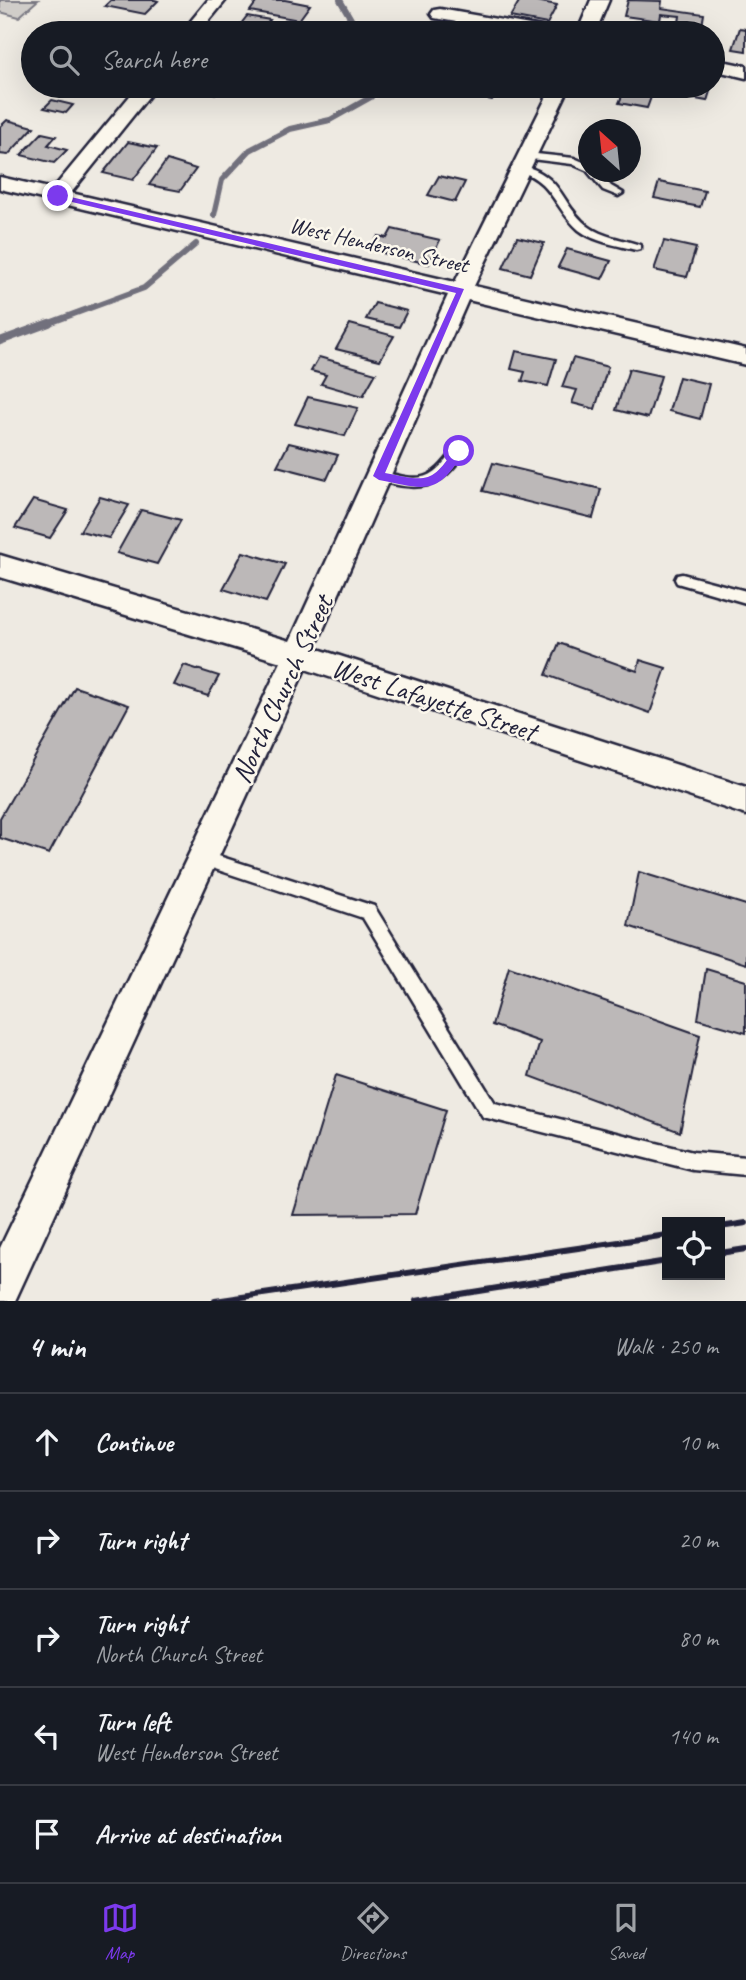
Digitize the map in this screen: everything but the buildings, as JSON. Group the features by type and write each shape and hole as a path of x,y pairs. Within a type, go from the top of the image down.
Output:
{"street":[{"path":"200,21 217,0"},
{"path":"591,21 600,0"},
{"path":"440,13 483,21"},
{"path":"725,68 746,72"},
{"path":"58,196 138,98"},
{"name":"North Church Street","path":"0,1290 298,655 461,291 555,98"},
{"name":"West Henderson Street","path":"0,183 746,357"},
{"name":"West Lafayette Street","path":"0,566 298,655 746,801"}],"lane":[{"path":"524,162 578,163"},
{"path":"524,162 547,177 573,218 589,231 636,247"},
{"path":"602,182 618,193"},
{"path":"379,476 419,484 434,481 445,473 459,451"},
{"path":"682,579 746,597"},
{"path":"203,858 368,912 489,1111 693,1161 746,1166"}],"shaded area":[{"path":"0,0 38,0 19,17 0,12"}],"waterway":[{"path":"340,0 352,21"},
{"path":"214,215 222,180 250,150 290,129 330,120 369,98"},
{"path":"44,325 144,288 196,244"},
{"path":"0,341 49,323"}],"railway":[{"path":"725,1226 746,1223"},
{"path":"215,1301 662,1236"},
{"path":"725,1252 746,1249"},
{"path":"416,1301 662,1262"}],"route":[{"path":"58,196 461,291 379,476 419,484 434,481 445,473 459,451"}]}
